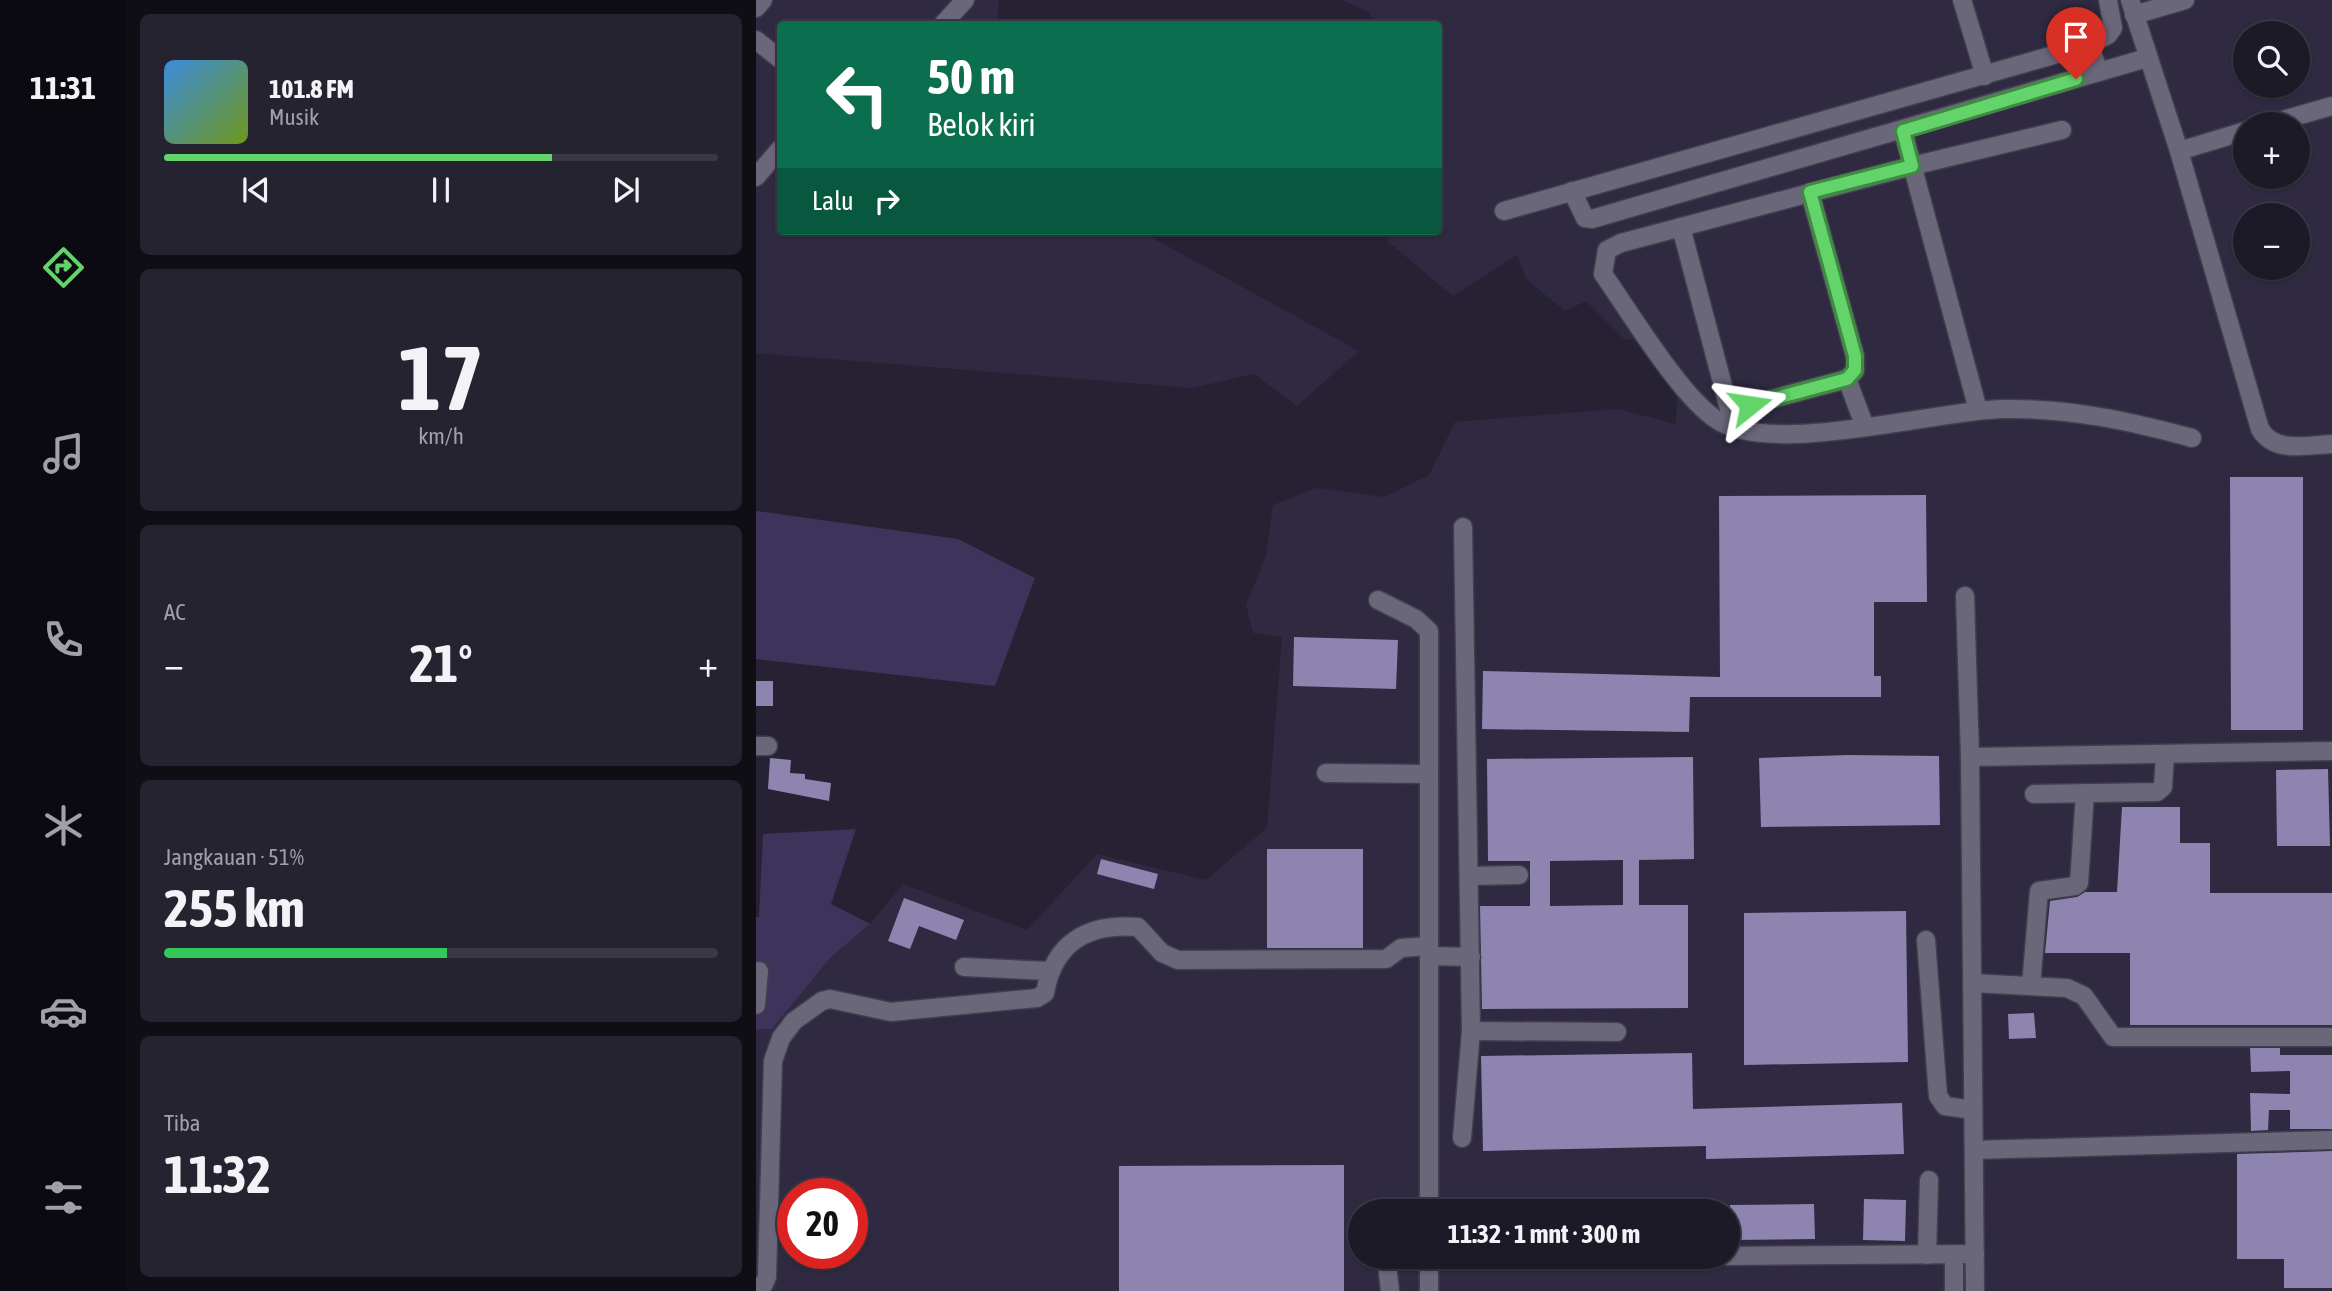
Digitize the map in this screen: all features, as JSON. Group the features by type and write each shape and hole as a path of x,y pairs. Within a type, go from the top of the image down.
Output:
{"street":[{"path":"756,8 763,0"},
{"path":"946,21 965,0"},
{"path":"1962,0 1979,77 1980,106"},
{"path":"1504,211 2089,45 2108,35 2113,28 2108,0"},
{"path":"2185,0 2132,7 2179,151 2260,429 2266,438 2282,446 2332,443"},
{"path":"756,40 777,57"},
{"path":"2089,45 2099,72"},
{"path":"1572,191 1585,218 1592,219 1903,131 2147,58"},
{"path":"2310,112 2332,106"},
{"path":"2062,130 1810,192 1621,243 1608,250 1603,263 1603,274 1673,373 1710,415 1778,433 1865,427 1978,410 2070,412 2126,420 2192,438"},
{"path":"1903,131 1978,410"},
{"path":"2179,151 2233,135"},
{"path":"756,177 777,152"},
{"path":"1731,419 1847,379 1855,370 1855,356 1810,192"},
{"path":"1681,227 1731,419"},
{"path":"1847,379 1865,427"},
{"path":"1462,1138 1472,1031 1463,527"},
{"path":"1965,596 1970,757 1975,1291"},
{"path":"1378,600 1416,619 1429,631 1429,1199"},
{"path":"1970,757 2332,751"},
{"path":"2034,794 2157,792 2163,787 2165,754"},
{"path":"1326,773 1429,774"},
{"path":"2031,986 2039,891 2079,883 2085,793"},
{"path":"1470,876 1519,875"},
{"path":"756,1287 764,1284 767,1278 772,1061 781,1038 794,1021 822,1001 830,999 891,1013 1037,998 1045,993 1049,971 1068,944 1086,934 1123,926 1138,927 1162,953 1178,960 1386,959 1401,948 1471,957"},
{"path":"1926,940 1938,1096 1945,1106 1973,1111"},
{"path":"964,967 1049,971"},
{"path":"756,1005 759,971"},
{"path":"1972,983 2067,988 2084,996 2113,1037 2332,1037"},
{"path":"1472,1031 1617,1032"},
{"path":"1974,1150 2332,1140"},
{"path":"1927,1255 1929,1180"},
{"path":"1954,1255 1954,1291"},
{"path":"1740,1256 1975,1255"},
{"path":"1387,1269 1390,1291"},
{"path":"1429,1269 1429,1291"}],"shaded area":[{"path":"756,0 999,0 997,21 777,21 777,235 1147,235 1359,351 1297,406 1254,374 1192,388 756,353"},
{"path":"1342,0 2332,0 2332,1291 756,1291 756,1029 772,1029 831,957 870,924 903,884 1027,930 1097,854 1206,880 1267,828 1282,637 1253,633 1246,605 1266,556 1273,505 1316,488 1384,497 1429,475 1455,422 1618,409 1676,424 1677,391 1645,341 1624,339 1586,301 1565,311 1527,280 1517,255 1453,296 1386,240 1390,235 1442,235 1442,21 1372,21 1369,12"},
{"path":"756,511 958,539 1035,578 995,686 756,659"},
{"path":"856,829 831,904 870,924 831,957 772,1029 756,1029 756,917 759,917 763,834"}],"building":[{"path":"2230,477 2303,477 2303,730 2231,730"},
{"path":"1926,495 1927,602 1874,602 1874,676 1881,676 1881,697 1690,697 1689,732 1482,729 1483,671 1720,677 1719,496"},
{"path":"1294,637 1398,640 1396,689 1293,686"},
{"path":"756,681 773,681 773,706 756,706"},
{"path":"1939,756 1940,825 1761,827 1759,758"},
{"path":"1693,757 1694,859 1639,860 1639,905 1688,905 1688,1008 1482,1009 1480,906 1530,906 1530,861 1488,861 1487,759","holes":["1623,860 1623,905 1550,906 1550,861"]},
{"path":"770,758 791,760 790,773 805,774 805,779 831,783 829,801 768,789"},
{"path":"2328,769 2330,846 2277,846 2276,770"},
{"path":"2122,807 2180,807 2180,843 2210,843 2210,893 2332,893 2332,1025 2130,1025 2130,953 2045,953 2050,901 2077,897 2085,892 2117,892"},
{"path":"1267,849 1363,849 1363,948 1267,948"},
{"path":"1101,859 1158,874 1154,889 1097,874"},
{"path":"904,898 964,920 956,940 919,926 910,949 888,941"},
{"path":"1906,911 1908,1062 1744,1065 1744,913"},
{"path":"2034,1013 2036,1038 2009,1039 2008,1014"},
{"path":"2250,1048 2280,1048 2280,1055 2332,1055 2332,1129 2290,1129 2290,1110 2269,1110 2268,1130 2251,1131 2250,1093 2290,1094 2290,1071 2251,1072"},
{"path":"1692,1053 1693,1109 1902,1103 1904,1154 1706,1159 1706,1146 1483,1151 1481,1056"},
{"path":"2332,1151 2332,1288 2284,1288 2284,1259 2237,1259 2237,1154"},
{"path":"1344,1165 1344,1291 1119,1291 1119,1166"},
{"path":"1864,1199 1906,1200 1905,1241 1863,1240"},
{"path":"1814,1204 1815,1239 1740,1240 1740,1205"}],"route":[{"path":"1750,405 1847,379 1857,364 1810,192 1912,166 1903,131 2076,79"}]}
